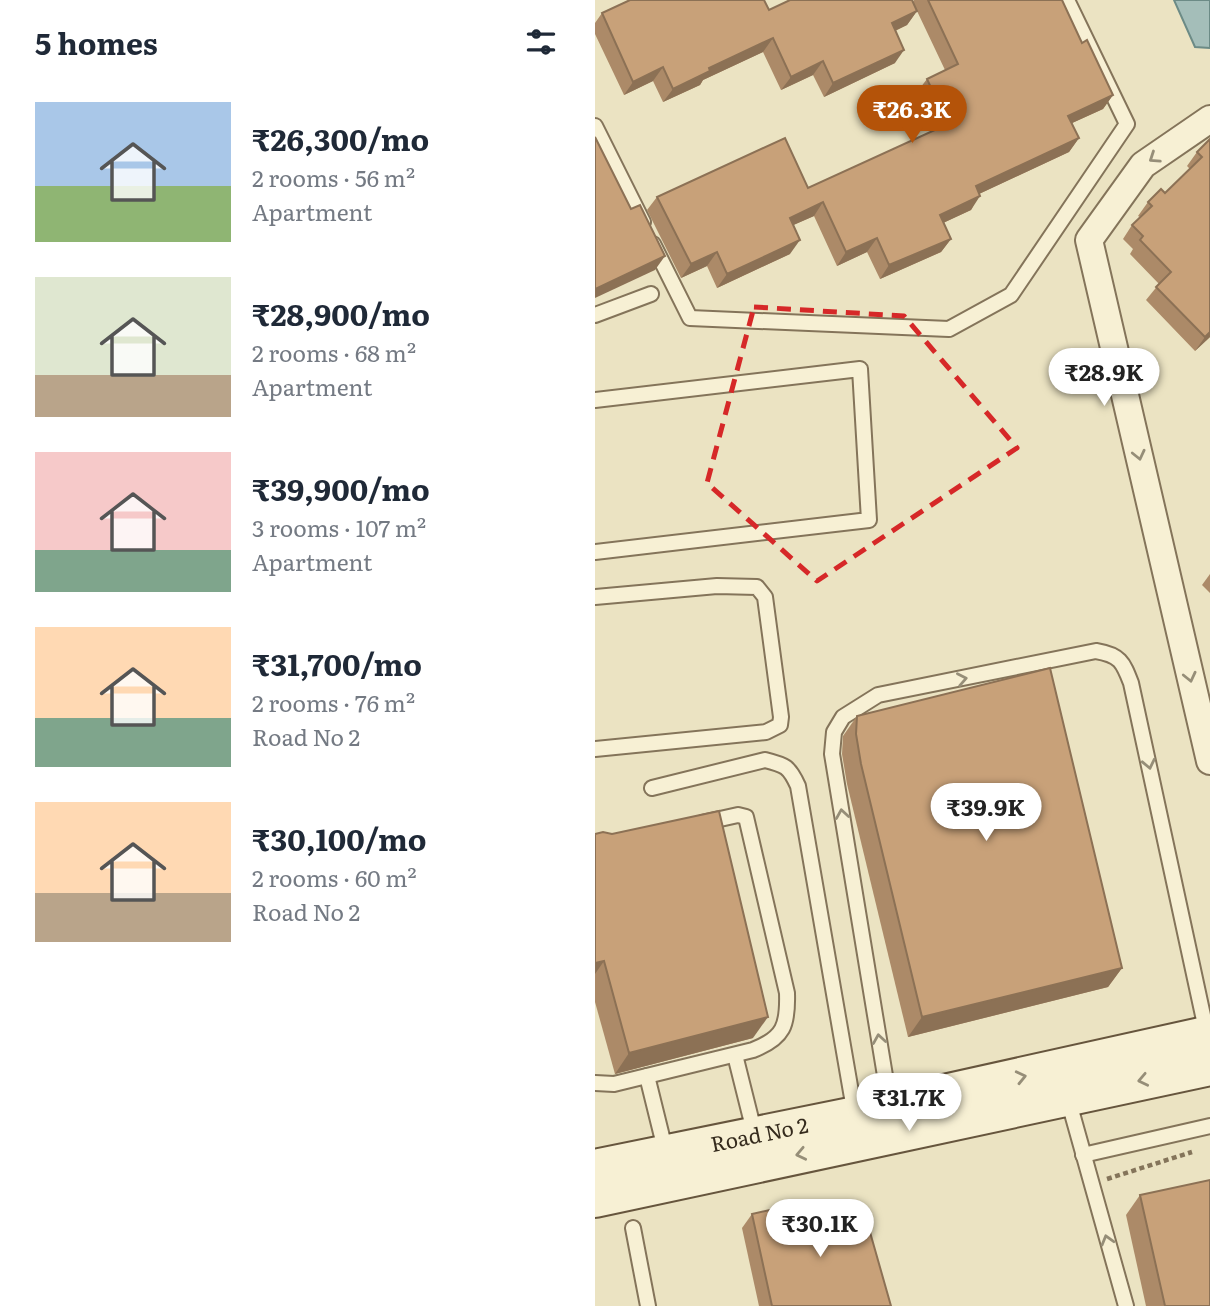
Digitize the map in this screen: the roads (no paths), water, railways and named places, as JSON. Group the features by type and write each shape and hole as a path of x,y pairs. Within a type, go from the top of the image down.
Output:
{"street":[{"path":"1210,119 1143,165 1089,240 1210,761"},
{"name":"Road No 2","path":"595,1169 872,1111 1209,1046"},
{"name":"Road No 2","path":"595,1198 1067,1097 1209,1046"}],"lane":[{"path":"595,127 690,318 949,329 1011,295 1127,124 1067,0"},
{"path":"595,315 651,294"},
{"path":"595,400 860,369 869,520 595,552"},
{"path":"595,597 717,586 757,587 765,597 781,717 780,724 766,732 595,749"},
{"path":"872,1111 832,754 834,732 843,717 878,695 1096,651 1113,654 1124,666 1131,683 1209,1046"},
{"path":"652,788 765,760 783,764 792,772 798,786 872,1111"},
{"path":"595,1083 614,1084 735,1055 769,1044 780,1034 786,1022 787,993 746,817 738,815 683,827"},
{"path":"735,1055 756,1136"},
{"path":"647,1076 666,1154"},
{"path":"1067,1097 1126,1306"},
{"path":"1083,1155 1210,1126"},
{"path":"633,1228 648,1306"}],"water":[{"path":"1174,0 1210,0 1210,48 1195,47"}]}
